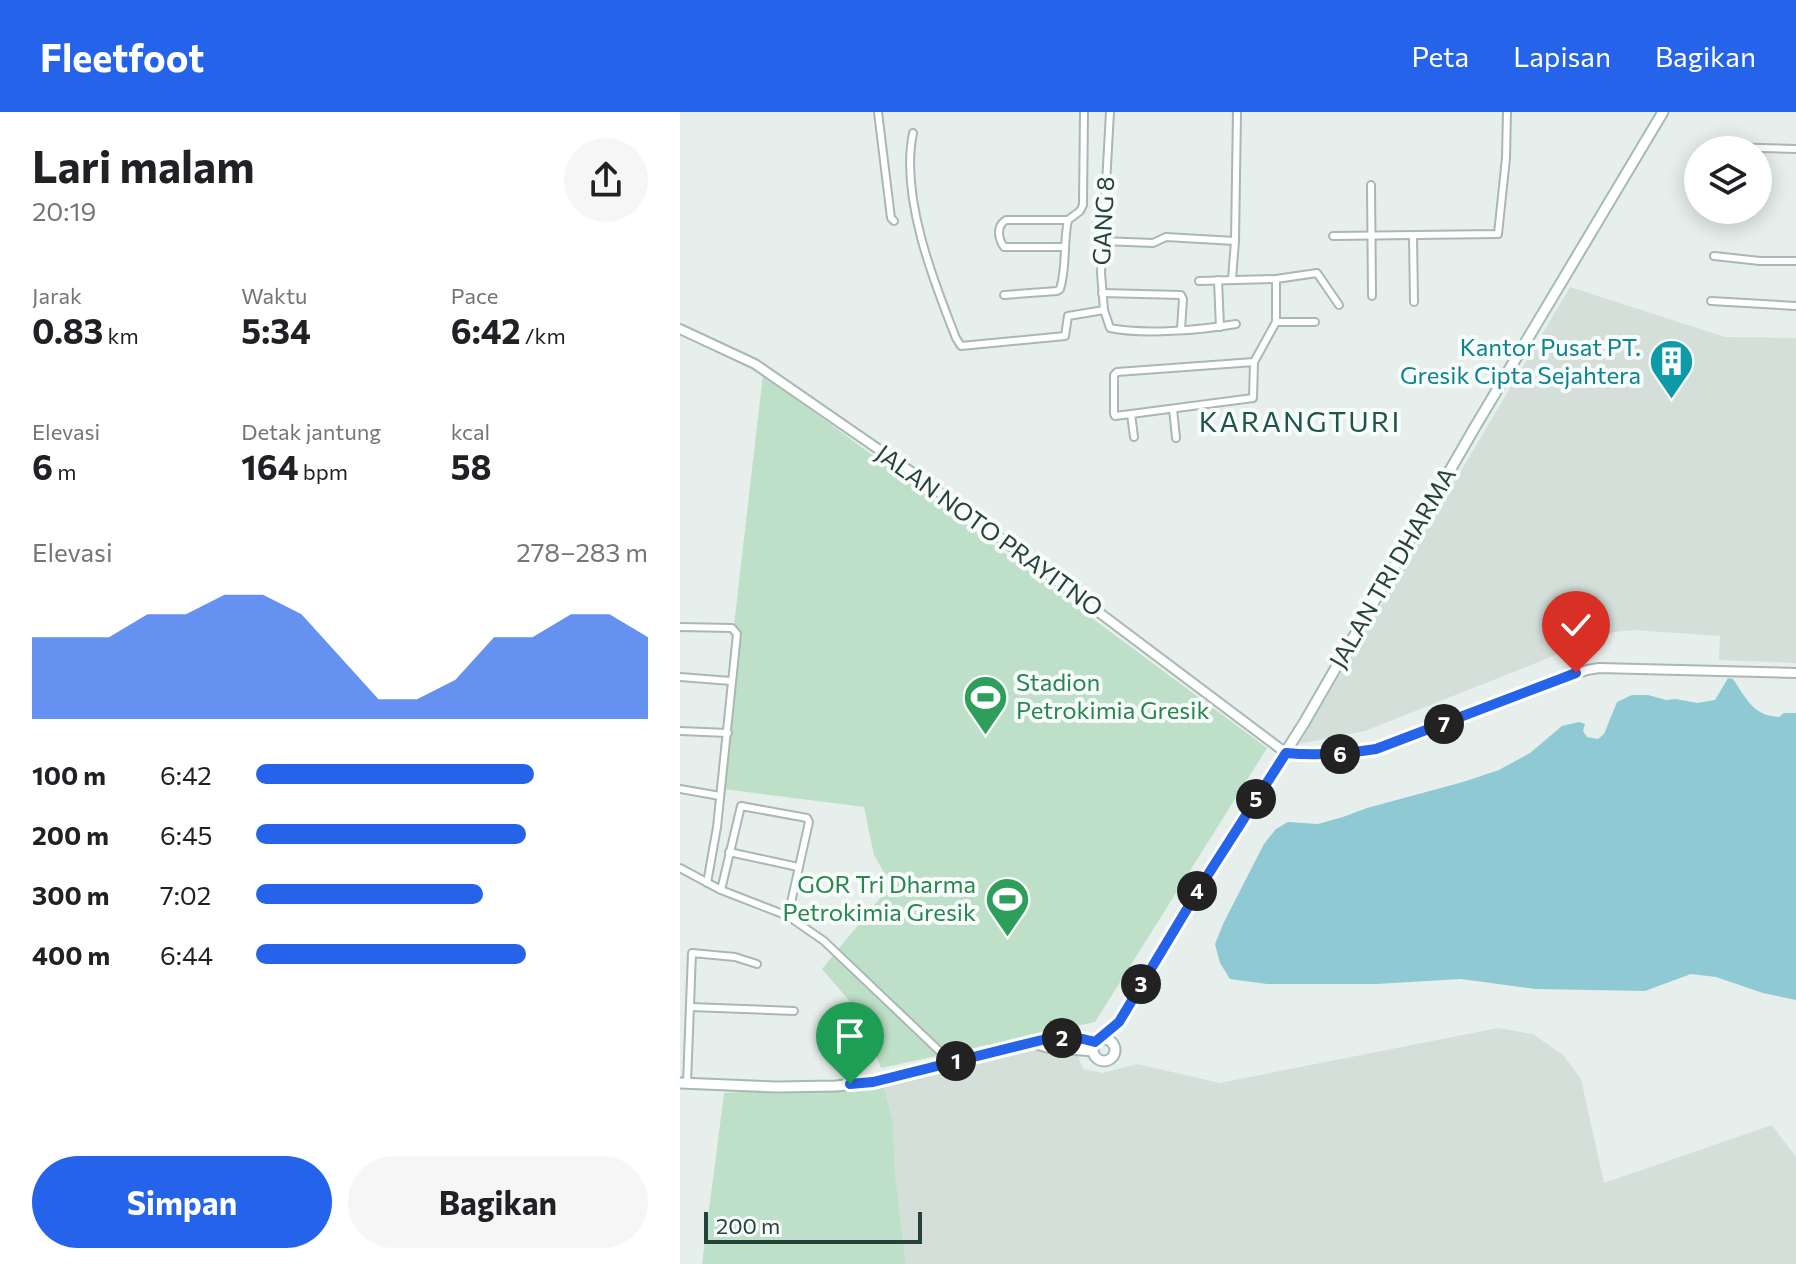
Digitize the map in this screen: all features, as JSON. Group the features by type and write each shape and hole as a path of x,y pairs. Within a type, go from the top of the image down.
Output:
{"main road":[{"path":"1649,112 1655,124"},
{"name":"JALAN TRI DHARMA","path":"1095,1045 1119,1022 1286,753 1663,112"},
{"name":"JALAN TRI DHARMA","path":"1115,1047 1119,1022"},
{"path":"683,1083 822,1087 873,1082 1032,1042 1047,1047 1095,1045 1108,1039 1115,1047 1114,1057 1106,1062 1097,1059 1095,1045"}],"street":[{"path":"878,112 891,218 894,221"},
{"path":"1065,247 1004,247 999,229 1006,220 1068,220 1080,211 1083,205 1084,112"},
{"name":"GANG 8","path":"1110,112 1102,241 1104,310 1111,329 1181,329"},
{"path":"1232,279 1237,112"},
{"path":"1333,236 1498,234 1507,112"},
{"path":"913,133 909,157 914,200 931,273 961,346 1065,336 1068,316 1104,310"},
{"path":"1772,148 1796,149"},
{"path":"1371,185 1372,296"},
{"path":"1004,295 1060,289 1064,276 1068,220"},
{"path":"1413,236 1414,302"},
{"path":"1102,241 1153,243 1166,237 1235,241"},
{"path":"1714,256 1796,261"},
{"path":"1199,281 1276,279 1318,274 1339,305"},
{"path":"1254,362 1117,372 1114,375 1114,414 1253,398 1254,362 1276,322 1276,279"},
{"path":"1218,280 1220,327"},
{"path":"1102,293 1181,295 1181,329 1236,324"},
{"path":"1711,301 1796,306"},
{"path":"1276,322 1315,322"},
{"name":"JALAN NOTO PRAYITNO","path":"680,329 755,364 923,480 1286,753"},
{"path":"1173,409 1176,438"},
{"path":"1131,414 1134,437"},
{"path":"680,627 732,628 736,631 728,733 707,883"},
{"path":"1286,753 1344,754 1376,749 1599,668 1796,673"},
{"path":"680,677 731,681"},
{"path":"680,731 728,733"},
{"path":"680,789 720,796"},
{"path":"721,890 742,806 807,818 809,822 788,916"},
{"path":"729,852 798,867"},
{"path":"680,868 721,890 788,916 824,941 951,1062"},
{"path":"683,1083 692,953 735,957 757,964"},
{"path":"690,1007 794,1011"}],"shaded area":[{"path":"1570,287 1725,337 1796,338 1796,663 1719,660 1720,636 1633,630 1614,632 1365,731 1299,744"},
{"path":"1498,1028 1533,1034 1563,1055 1581,1079 1604,1183 1772,1125 1796,1157 1796,1264 906,1264 895,1173 893,1122 883,1083 1030,1051 1059,1051 1078,1056 1083,1069 1103,1073 1137,1064 1220,1083"}],"green space":[{"path":"763,374 1267,748 1095,1022 881,1068 858,1011 822,969 891,885 874,855 864,807 724,789 728,677"},
{"path":"883,1083 893,1122 895,1173 906,1264 702,1264 724,1093"}],"water":[{"path":"1728,678 1733,679 1756,710 1779,717 1784,713 1796,713 1796,1000 1716,977 1691,974 1645,991 1536,989 1461,979 1376,984 1267,984 1230,979 1220,963 1215,944 1224,922 1264,844 1276,829 1288,822 1318,824 1499,770 1530,753 1562,726 1579,722 1585,724 1583,731 1587,737 1598,739 1604,734 1617,702 1632,695 1697,703 1715,700"}],"place":[{"name":"Kantor Pusat PT. Gresik Cipta Sejahtera","path":"1672,401"},
{"name":"Stadion Petrokimia Gresik","path":"985,736"},
{"name":"GOR Tri Dharma Petrokimia Gresik","path":"1007,938"}],"district":[{"name":"KARANGTURI","path":"1300,422"}],"route":[{"path":"850,1084 873,1082 1050,1038 1095,1042 1119,1022 1286,753 1344,754 1376,749 1576,673"}]}
